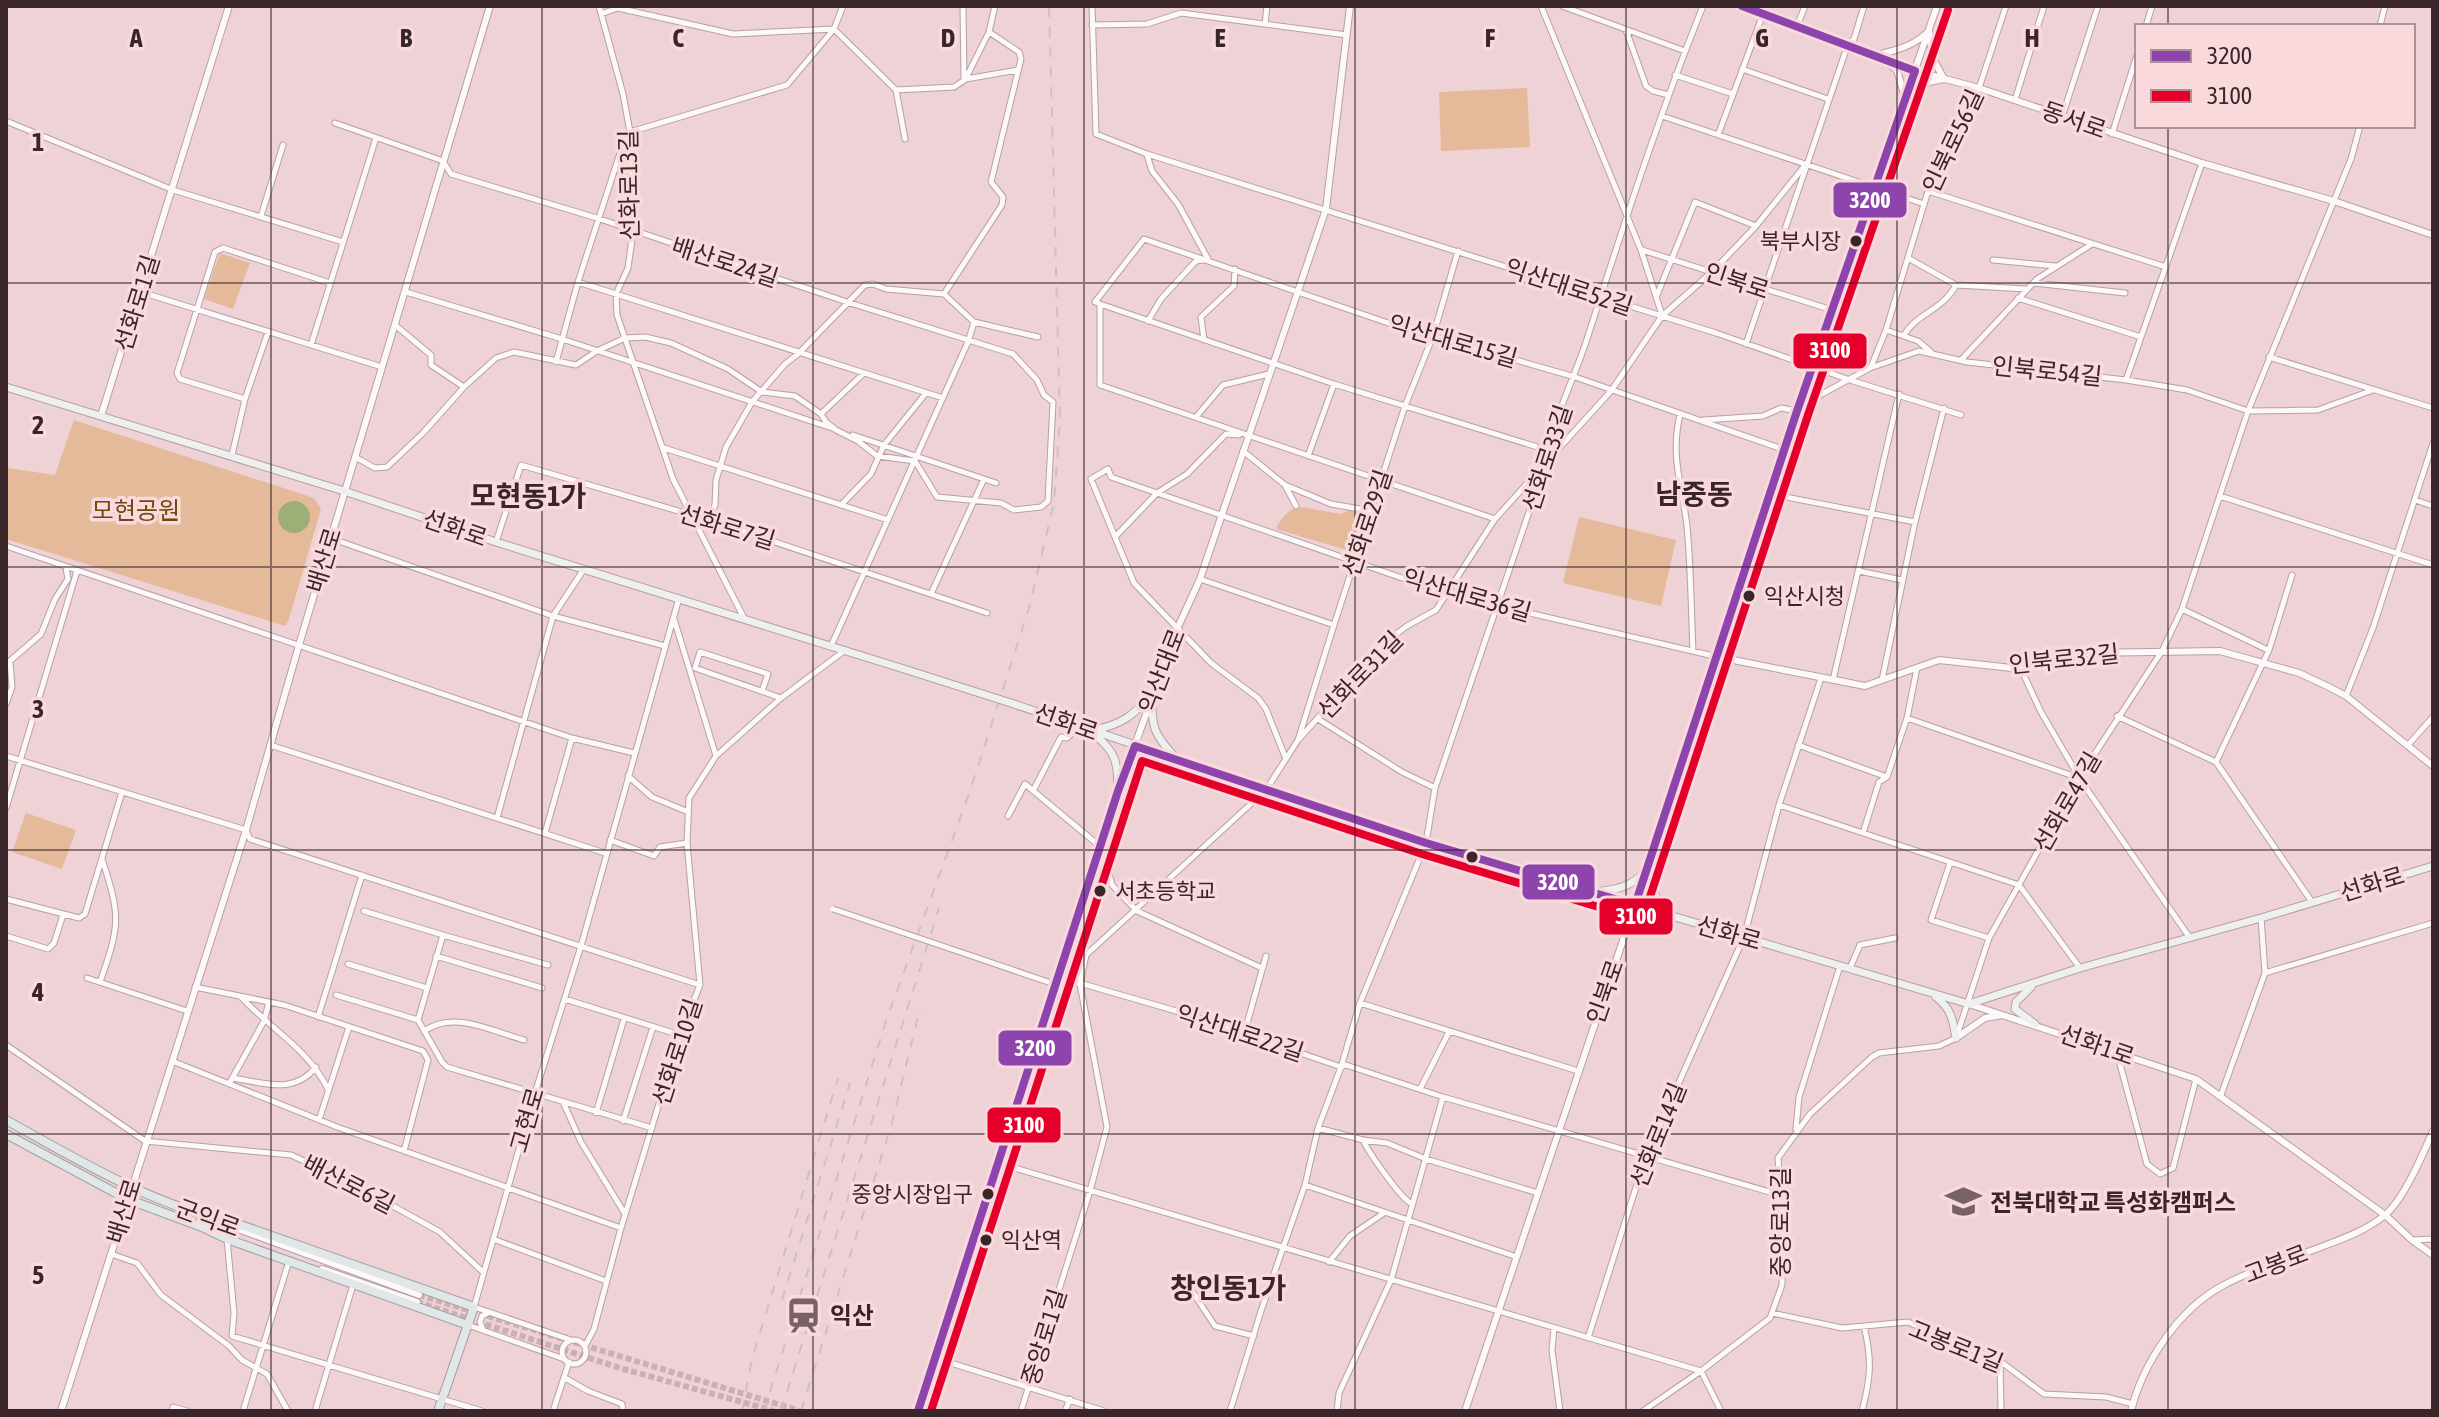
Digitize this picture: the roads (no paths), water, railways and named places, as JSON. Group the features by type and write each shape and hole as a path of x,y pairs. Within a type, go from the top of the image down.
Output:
{"main road":[{"name":"선화로","path":"6,387 232,455 496,542 1014,704 1426,843 1969,1004 2080,968 2433,866"},
{"path":"1091,731 1115,725 1132,716 1152,695"},
{"path":"1152,695 1152,723 1160,740 1178,760"},
{"path":"1091,731 1111,748 1118,770 1118,791"},
{"path":"1118,791 1133,772 1153,761 1178,760"},
{"path":"1591,892 1622,889 1646,871 1658,902 1673,917"},
{"path":"1591,892 1617,920 1625,934 1655,919 1673,917"},
{"path":"2032,985 2016,1002 2015,1009 2035,1024"},
{"path":"1927,992 1950,1011 1956,1038"},
{"name":"군익로","path":"6,1120 131,1188 204,1216 235,1223 420,1299"},
{"name":"군익로","path":"6,1134 127,1199 202,1227"},
{"path":"202,1227 353,1285 474,1307"},
{"path":"420,1299 468,1325"},
{"name":"고현로","path":"438,1411 474,1307"}],"street":[{"name":"선화로1길","path":"101,416 229,6"},
{"name":"배산로","path":"61,1411 246,830 490,6"},
{"name":"선화로13길","path":"599,6 630,132 633,232 628,268 616,294"},
{"path":"556,362 578,282 623,144 630,132 787,85 834,29 843,6"},
{"path":"963,6 965,80"},
{"path":"965,80 989,32 995,6"},
{"path":"1092,6 1092,25 1147,24 1181,13 1347,35"},
{"path":"1211,6 1212,18"},
{"path":"1265,24 1267,6"},
{"name":"익산대로","path":"918,1411 1118,791 1178,627 1200,579 1326,209 1350,6"},
{"path":"1541,6 1641,250 1662,316"},
{"path":"1562,6 1685,51"},
{"name":"선화로33길","path":"1230,1411 1305,1185 1318,1128 1360,1003 1426,843 1435,788 1626,217 1675,75 1703,6"},
{"name":"동서로","path":"1742,6 1915,71 1979,88 2112,134 2334,201 2433,235"},
{"path":"1797,26 1805,6"},
{"path":"1746,344 1828,100 1848,44 1854,39 1864,6"},
{"name":"인북로","path":"1465,1411 1718,657 1797,411 1937,6"},
{"name":"인북로56길","path":"1870,368 1886,330 1928,191 1979,88 2006,6"},
{"path":"2015,100 2044,6"},
{"path":"2062,117 2098,6"},
{"path":"601,14 618,8 733,34 834,29 896,90 905,139"},
{"path":"1718,135 1763,14"},
{"name":"익산대로52길","path":"1092,25 1096,134 1147,154 1662,316 1961,415"},
{"path":"1626,29 1646,86 1669,95"},
{"path":"1877,55 1920,41 1929,31"},
{"path":"1877,55 1897,70 1905,97 1929,82 1944,79 1932,57 1929,31"},
{"path":"944,294 1002,205 1003,197 991,182 1021,59 1019,52 989,32"},
{"path":"2112,134 2135,61"},
{"path":"1742,69 1828,100"},
{"path":"896,90 954,87 965,80 1018,70"},
{"path":"1675,75 1733,94"},
{"path":"1662,116 1924,204"},
{"path":"6,121 173,190 343,242"},
{"name":"배산로24길","path":"335,123 443,161 451,174 600,219 968,342 1013,354 1037,380 1044,395 1053,402 1048,501 1041,507 1014,510 1001,503 973,501"},
{"name":"선화로47길","path":"1969,1004 1989,938 2079,778 2162,651 2182,609 2248,411 2351,159 2359,128"},
{"path":"311,345 376,138"},
{"path":"261,216 283,145"},
{"path":"1147,154 1152,171 1178,204 1208,260 1196,261 1161,299 1148,321"},
{"path":"2126,380 2202,163"},
{"name":"선화로31길","path":"1298,740 1387,641 1436,610 1495,519 1611,391 1662,316 1712,272 1756,226 1806,164"},
{"path":"1928,191 2166,267"},
{"path":"1657,295 1695,202 1756,226"},
{"name":"익산대로15길","path":"1196,417 1100,385 1100,304 1095,302 1144,239 1433,336 1575,377 1785,450"},
{"path":"1961,360 2033,282 2093,244"},
{"path":"245,399 180,379 177,373 215,252 223,248 330,283"},
{"name":"인북로","path":"1641,250 1832,310"},
{"name":"선화로29길","path":"1080,984 1086,955 1266,790 1298,740 1405,406 1433,336 1458,251"},
{"path":"1908,258 1956,285 2026,289"},
{"path":"1993,260 2056,266"},
{"path":"1204,340 1201,317 1234,286 1235,269"},
{"path":"578,282 943,398"},
{"path":"2033,282 2125,293"},
{"path":"709,520 715,505 720,465 726,447 752,402 785,364 865,285 944,294 974,322 1038,337"},
{"path":"1904,335 1912,324 1940,306 1956,285"},
{"path":"141,292 382,367"},
{"path":"406,292 562,339 996,483"},
{"path":"616,294 617,315 673,479 744,618"},
{"path":"2018,298 2141,337"},
{"path":"1100,304 1334,384 1547,450"},
{"path":"831,646 968,342 974,322"},
{"path":"395,325 431,355 431,365 464,387"},
{"path":"1886,330 1918,341 1934,354"},
{"path":"232,455 245,399 268,332"},
{"path":"355,457 375,468 387,467 496,358 514,352 576,365 625,338 645,337 689,349 728,369 762,392 795,396 821,414 836,430 881,456 916,458"},
{"name":"인북로54길","path":"1797,411 1870,368 1919,351 1961,360 2187,390 2248,411"},
{"path":"2269,357 2433,408"},
{"path":"821,414 863,374"},
{"path":"1269,374 1223,385 1196,417 1495,519"},
{"path":"1308,456 1334,384"},
{"path":"2248,411 2318,410 2373,390"},
{"path":"841,505 871,474 884,445 926,393"},
{"path":"1833,680 1899,394"},
{"path":"1698,420 1763,416 1781,408 1797,411"},
{"path":"1882,680 1915,522 1944,408"},
{"path":"1680,414 1675,444 1676,468 1687,526 1693,651"},
{"path":"1248,435 1226,434 1187,474 1157,493 1115,537 1134,583 1148,601 1178,627 1211,663 1258,698 1266,709 1287,760"},
{"path":"2346,696 2373,628 2433,443"},
{"path":"664,448 888,520"},
{"path":"1243,451 1265,472 1285,485 1331,504 1372,511"},
{"path":"916,458 937,497 973,501"},
{"name":"선화로7길","path":"496,542 521,465 709,520 987,613"},
{"name":"익산대로36길","path":"1115,537 1091,479 1108,469 1111,477 1448,594 1718,657"},
{"path":"931,594 984,479"},
{"path":"1285,485 1296,506"},
{"path":"1770,494 1915,522"},
{"path":"2220,496 2433,565"},
{"path":"2415,500 2433,506"},
{"path":"330,538 553,616 665,646"},
{"path":"6,546 523,722 634,753"},
{"path":"6,704 12,687 10,661 41,634 55,599 68,579 66,567"},
{"path":"497,818 553,616 584,568"},
{"path":"6,808 77,571"},
{"path":"1859,571 1902,580"},
{"path":"2216,762 2269,650 2292,575"},
{"path":"1200,579 1334,625"},
{"name":"고현로","path":"474,1307 581,946 679,598"},
{"path":"2182,609 2269,650"},
{"path":"674,618 716,756"},
{"name":"선화로10길","path":"585,1346 594,1329 625,1214 680,1035 700,985 687,843 686,811 689,798 716,756 781,698 844,651"},
{"name":"인북로32길","path":"1718,657 1865,686 1939,660 2021,669 2084,653 2220,651 2299,673 2346,696 2433,765"},
{"path":"762,691 768,674 700,652 695,668 781,698"},
{"path":"1863,833 1879,782 1887,777 1907,718 1917,667"},
{"path":"2021,669 2041,712 2079,778 2190,938"},
{"name":"선화로14길","path":"1588,1338 1646,1156 1744,937 1779,805 1821,678"},
{"path":"2117,716 2216,762 2312,902"},
{"path":"2408,745 2433,717"},
{"path":"1907,718 2079,778"},
{"path":"1318,719 1392,766 1435,788"},
{"path":"1033,791 1061,737 1067,738 1079,727"},
{"path":"545,833 572,738"},
{"path":"270,745 605,853"},
{"path":"1798,745 1887,777"},
{"path":"6,756 246,830 250,839 700,985"},
{"path":"628,776 652,797 686,811"},
{"path":"1008,816 1025,784 1102,848 1112,885 1137,911 1262,968"},
{"path":"6,899 63,915 79,918 85,914 122,792"},
{"path":"1779,805 2019,885 2080,968"},
{"path":"610,840 654,856 660,847 687,843"},
{"path":"100,982 117,921 114,896 102,858"},
{"path":"1950,863 1931,920 1989,938"},
{"path":"318,1017 362,875"},
{"name":"익산대로22길","path":"833,909 969,955 1058,981 1080,984 1341,1067 1346,1065 1443,1097 1780,1195"},
{"path":"364,911 548,965"},
{"path":"6,936 48,949 54,943 63,915"},
{"path":"2221,1095 2265,973 2261,918"},
{"path":"2265,973 2433,923"},
{"path":"443,935 418,1020 447,1067 652,1128"},
{"path":"1850,968 1860,945 1895,938"},
{"path":"436,956 542,988"},
{"path":"1244,1034 1266,956"},
{"path":"1065,959 1080,984"},
{"path":"348,964 427,988"},
{"path":"1796,1131 1799,1097 1840,965"},
{"path":"87,978 187,1011"},
{"name":"중앙로1길","path":"1021,1411 1107,1127 1080,984"},
{"path":"195,987 269,1002 423,1051 428,1060 404,1151"},
{"path":"336,995 418,1020"},
{"path":"241,996 264,1021 299,1047 316,1067 328,1089"},
{"path":"565,999 680,1035"},
{"path":"231,1081 264,1021 269,1002"},
{"path":"1360,1003 1578,1071"},
{"path":"1956,1038 1969,1004"},
{"name":"선화1로","path":"1969,1004 2196,1079 2385,1215 2433,1255"},
{"path":"1956,1038 1985,1018 2006,1015"},
{"path":"596,1113 624,1019"},
{"path":"424,1031 435,1024 452,1020 524,1040"},
{"path":"319,1120 349,1027"},
{"path":"623,1121 653,1027"},
{"path":"1420,1089 1449,1032"},
{"name":"중앙로13길","path":"1643,1411 1770,1318 1782,1285 1783,1232 1778,1158 1810,1114 1879,1053 1939,1046 1956,1038"},
{"path":"6,1045 145,1141"},
{"path":"2117,1052 2147,1164 2160,1174 2173,1168 2196,1079"},
{"path":"171,1061 231,1081 319,1120 621,1228"},
{"path":"231,1081 269,1086 304,1080 316,1067"},
{"path":"1337,1411 1339,1393 1391,1280 1443,1097"},
{"path":"563,1101 581,1142 625,1214"},
{"path":"1318,1128 1387,1143 1426,1159 1538,1193"},
{"name":"고봉로","path":"2132,1407 2140,1379 2158,1350 2182,1319 2207,1296 2250,1273 2339,1240 2385,1215 2419,1164 2433,1131"},
{"path":"1363,1140 1372,1158 1406,1201 1412,1204"},
{"name":"배산로6길","path":"145,1141 291,1155 344,1179 440,1232 483,1272"},
{"path":"998,1163 1701,1371 1721,1411"},
{"path":"1305,1185 1517,1257"},
{"path":"1329,1262 1350,1236 1384,1213"},
{"name":"군익로","path":"202,1227 420,1299"},
{"name":"군익로","path":"227,1239 234,1313 232,1336 263,1345"},
{"path":"493,1239 606,1281"},
{"path":"2412,1240 2433,1239"},
{"path":"111,1254 137,1263 161,1295 267,1374 288,1411"},
{"path":"243,1411 289,1261"},
{"path":"315,1411 353,1285"},
{"path":"1194,1294 1215,1326 1254,1336"},
{"path":"468,1325 575,1364 582,1361 586,1354 585,1346 579,1341 474,1307"},
{"path":"484,1331 480,1322 482,1316 489,1312"},
{"name":"고봉로1길","path":"1772,1313 1842,1328 1908,1322 2000,1361 2044,1394 2106,1397 2132,1407"},
{"path":"1862,1411 1871,1380 1864,1326"},
{"path":"1554,1328 1552,1350 1560,1411"},
{"path":"553,1411 565,1378 563,1347 571,1340"},
{"path":"263,1345 482,1411"},
{"path":"935,1358 1104,1411"},
{"path":"2000,1361 2001,1411"},
{"path":"565,1378 622,1404 623,1411"},
{"path":"1065,1411 1070,1399"},
{"path":"172,1411 173,1407 187,1411"}],"tunnel":[{"path":"419,1295 800,1411"},
{"path":"417,1302 620,1368 774,1411"}],"railway":[{"path":"764,1411 886,1021 970,791 1029,608 1054,503 1060,419 1049,6"},
{"path":"781,1411 939,908"},
{"path":"801,1411 892,1123 920,1008"},
{"path":"742,1411 752,1359 838,1078"},
{"path":"782,1300 850,1083"}],"place":[{"name":"북부시장","path":"1856,241"},
{"name":"익산시청","path":"1749,596"},
{"name":"서초등학교","path":"1100,891"},
{"name":"중앙시장입구","path":"988,1194"},
{"name":"전북대학교 특성화캠퍼스","path":"1964,1202"},
{"name":"익산역","path":"986,1240"},
{"name":"익산","path":"804,1315"}],"district":[{"name":"남중동","path":"1694,494"},
{"name":"모현동1가","path":"528,496"},
{"name":"창인동1가","path":"1228,1288"}],"park label":[{"name":"모현공원","path":"136,510"}]}
